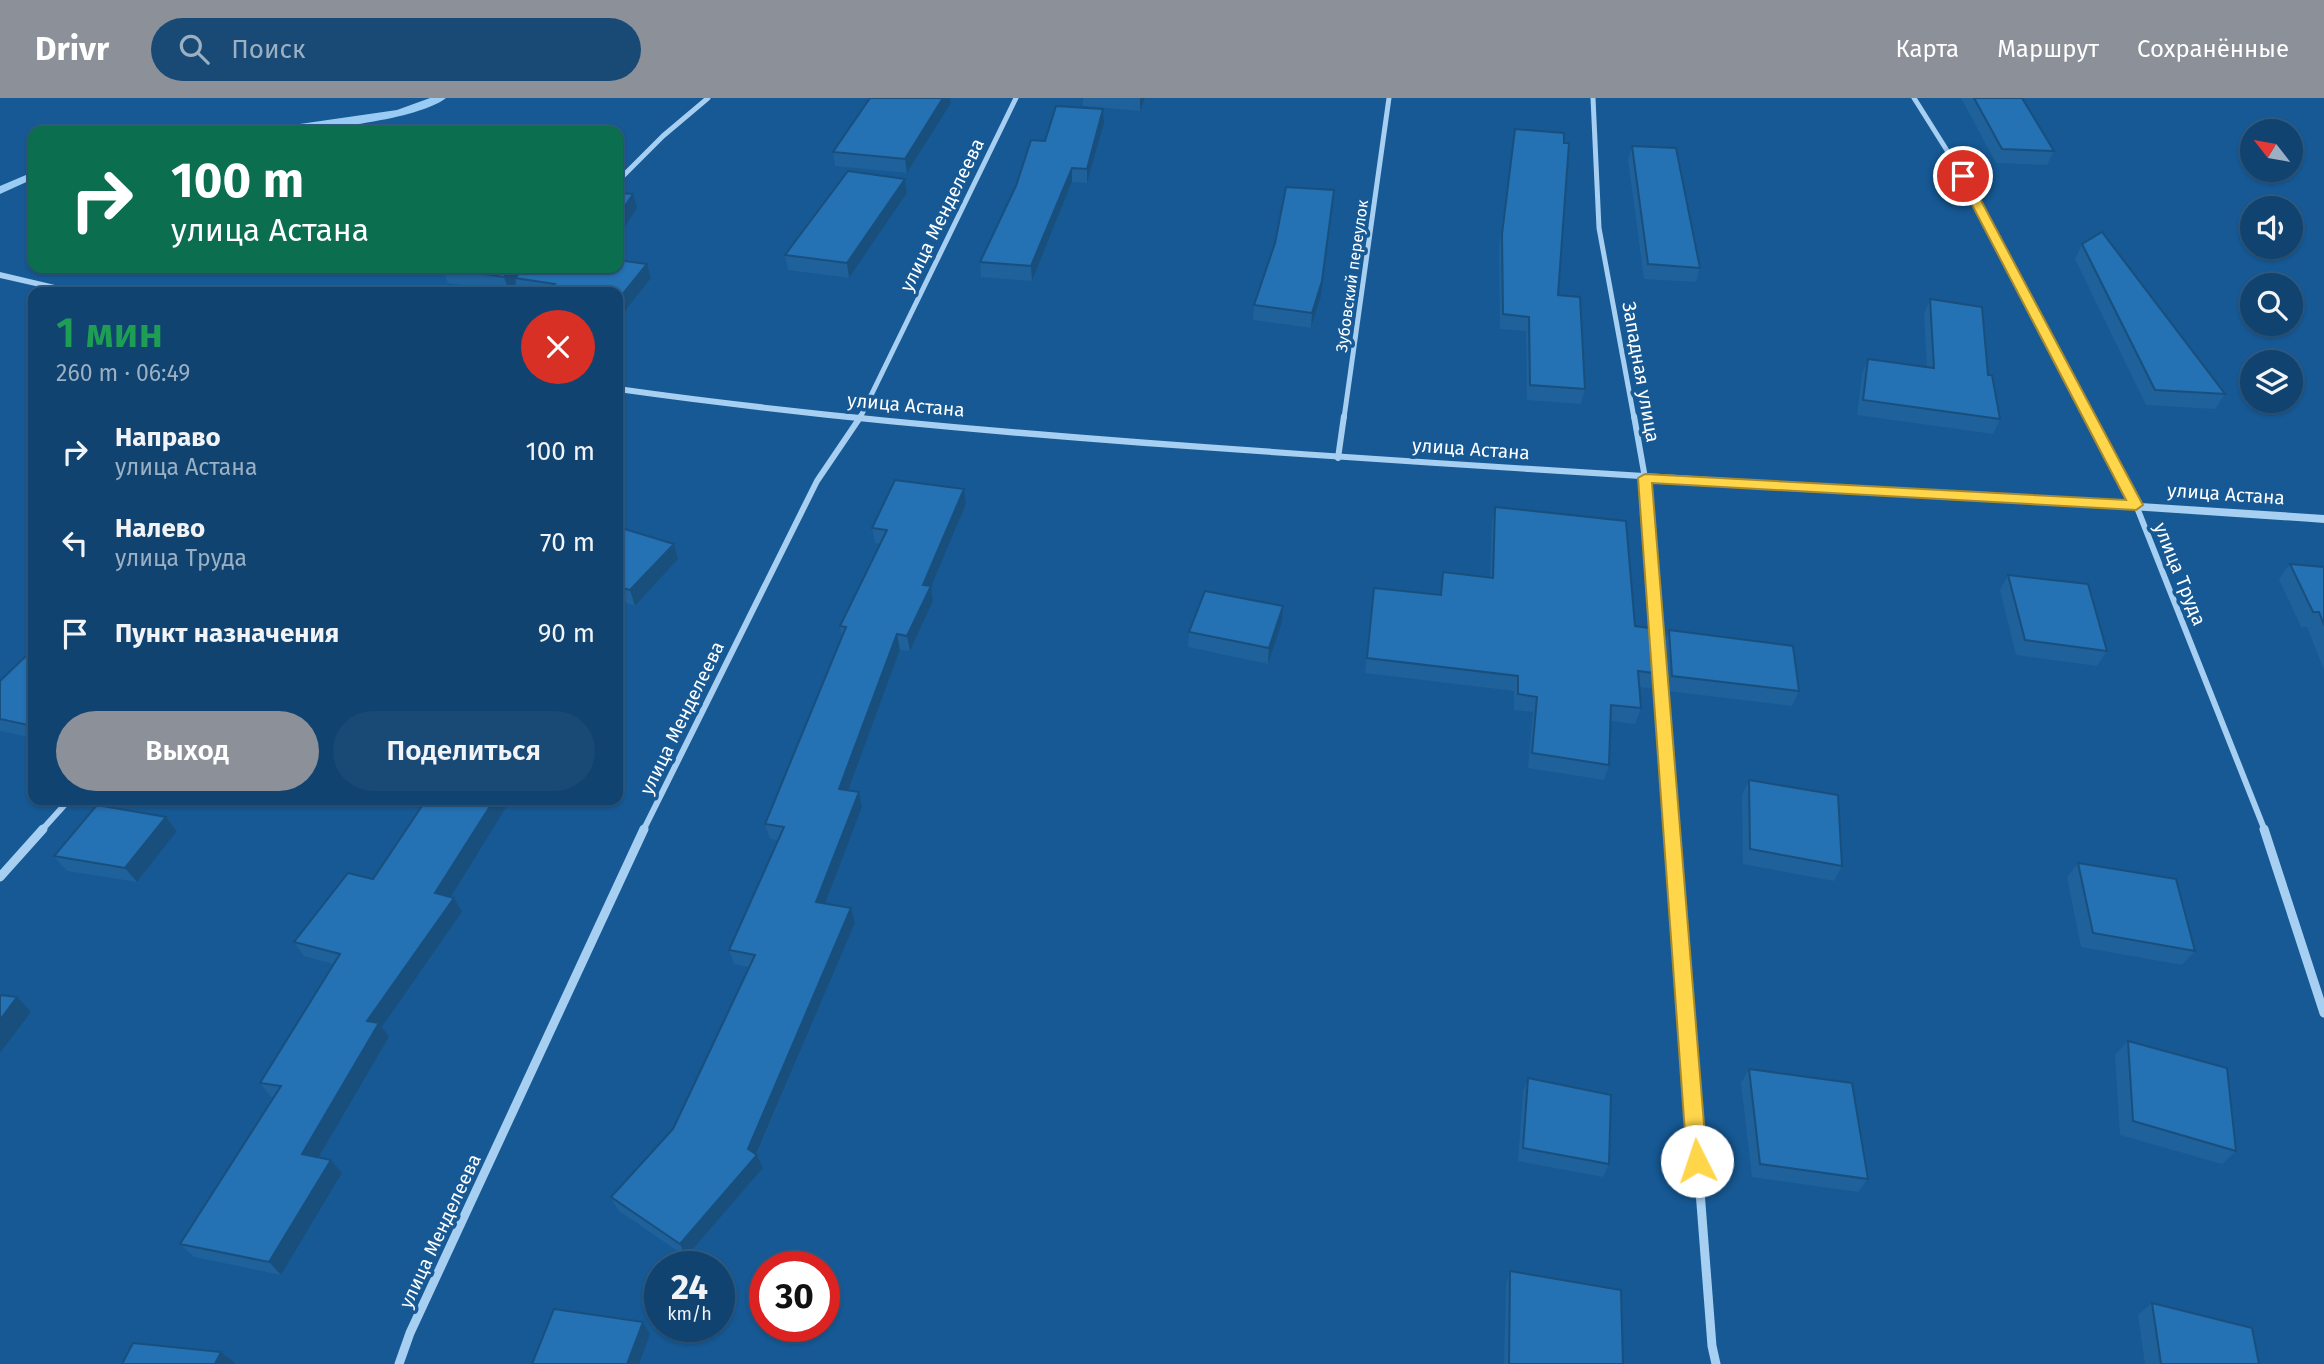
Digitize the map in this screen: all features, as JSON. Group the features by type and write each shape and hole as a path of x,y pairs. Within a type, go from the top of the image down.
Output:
{"street":[{"path":"623,176 663,136 708,98"},
{"name":"улица Менделеева","path":"399,1364 410,1333 630,858 817,481 860,419 1016,98"},
{"name":"Зубовский переулок","path":"1338,458 1389,98"},
{"name":"Западная улица","path":"1593,98 1599,228 1645,478 1712,1346 1716,1364"},
{"name":"улица Труда","path":"1914,98 1975,195 2136,505 2257,808 2324,1013"},
{"path":"518,287 530,273"},
{"path":"0,275 52,287"},
{"name":"улица Астана","path":"623,390 860,419 1338,458 2136,505 2324,519"},
{"path":"0,877 65,805"}],"building":[{"path":"870,98 943,98 905,159 833,152"},
{"path":"1974,98 2022,98 2054,151 2002,149"},
{"path":"1056,106 1103,109 1087,169 1072,168 1031,266 980,262 1016,186 1031,140 1045,141"},
{"path":"1515,129 1564,133 1564,143 1569,143 1558,295 1580,297 1585,389 1530,385 1529,317 1503,314 1502,234"},
{"path":"1632,146 1676,148 1700,268 1648,264"},
{"path":"848,171 905,179 847,263 785,255"},
{"path":"1286,187 1334,190 1322,281 1312,313 1254,305 1275,243"},
{"path":"623,193 633,194 623,209"},
{"path":"2102,232 2225,394 2155,390 2082,244"},
{"path":"623,261 647,264 623,294 623,287 552,287 555,284 515,278 520,273 623,273"},
{"path":"476,273 507,273 504,277"},
{"path":"1930,299 1982,307 1988,375 1992,375 2000,419 1863,400 1868,359 1934,368"},
{"path":"895,480 964,489 923,585 931,586 907,636 897,634 839,789 859,792 816,902 851,908 748,1149 757,1155 680,1244 611,1197 673,1129 755,955 729,950 784,827 765,824 846,627 840,626 887,530 872,528"},
{"path":"1495,507 1626,521 1635,626 1657,629 1661,674 1638,671 1641,708 1611,705 1609,765 1532,753 1537,697 1518,694 1518,676 1367,658 1374,588 1441,595 1443,572 1493,578"},
{"path":"623,529 674,544 630,590 623,588"},
{"path":"2290,564 2324,567 2324,625 2319,612 2313,612"},
{"path":"2008,575 2088,584 2107,651 2025,640"},
{"path":"1205,591 1283,606 1269,648 1189,632"},
{"path":"1669,630 1793,646 1799,691 1672,676"},
{"path":"28,655 28,725 0,719 0,681"},
{"path":"1749,780 1838,795 1842,866 1750,849"},
{"path":"97,805 166,817 125,868 54,856"},
{"path":"423,805 491,805 435,893 454,898 367,1021 379,1023 302,1154 331,1160 269,1262 180,1244 281,1086 260,1083 340,954 294,942 348,873 373,879"},
{"path":"2078,863 2176,879 2195,951 2093,933"},
{"path":"0,995 17,997 0,1020"},
{"path":"2128,1041 2227,1068 2236,1151 2133,1121"},
{"path":"1749,1069 1852,1083 1868,1179 1760,1164"},
{"path":"1528,1078 1611,1095 1609,1164 1523,1148"},
{"path":"1510,1271 1621,1290 1623,1364 1509,1364"},
{"path":"2152,1303 2252,1328 2259,1364 2161,1364"},
{"path":"554,1309 643,1322 627,1364 532,1364"},
{"path":"133,1343 221,1352 215,1364 122,1364"}],"waterway":[{"path":"307,126 399,113 440,98"},
{"path":"0,190 28,177"}],"route":[{"path":"1697,1161 1645,478 2136,505 1963,176"}]}
